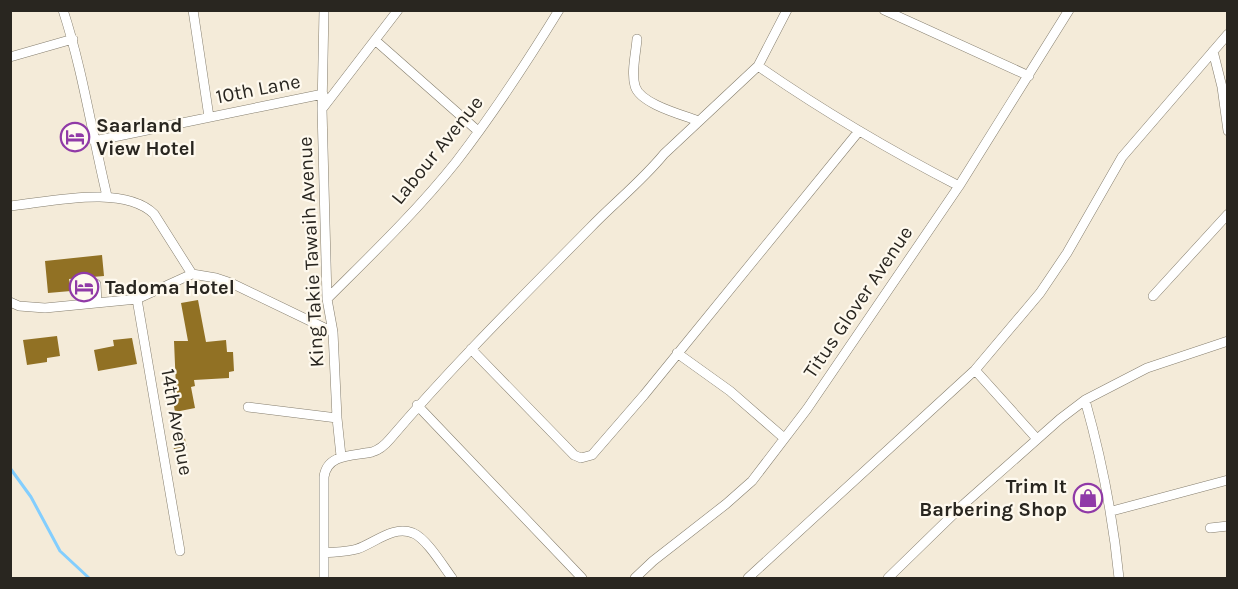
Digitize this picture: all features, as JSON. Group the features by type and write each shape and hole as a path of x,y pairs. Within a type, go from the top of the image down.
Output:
{"street":[{"path":"63,10 73,39 107,196"},
{"path":"193,10 209,117"},
{"name":"King Takie Tawaih Avenue","path":"324,10 322,109 327,299 333,332 341,456"},
{"path":"322,109 398,10"},
{"name":"Labour Avenue","path":"327,299 399,226 456,162 523,68 559,10"},
{"path":"324,579 325,472 329,465 341,456 372,452 381,448 417,405 591,226 758,66 787,10"},
{"path":"884,10 1029,76"},
{"name":"Titus Glover Avenue","path":"635,579 653,561 752,481 813,400 958,186 1069,10"},
{"path":"748,579 975,370 1040,293 1067,253 1122,157 1227,34"},
{"path":"10,57 73,39"},
{"path":"637,39 634,84 637,92 651,102 699,121"},
{"path":"376,41 478,131"},
{"path":"1213,51 1222,87 1227,131"},
{"path":"758,66 810,102 958,186"},
{"name":"10th Lane","path":"94,141 323,94"},
{"path":"471,349 574,455 581,458 592,455 859,131"},
{"path":"10,206 107,196 134,201 145,206 154,214 192,274"},
{"path":"1153,296 1227,214"},
{"path":"10,302 19,306 45,308 138,299 192,274 216,278 231,284 333,332"},
{"path":"96,284 97,303"},
{"name":"14th Avenue","path":"138,299 180,551"},
{"path":"888,579 964,504 1085,400 1147,368 1227,341"},
{"path":"677,353 730,391 784,438"},
{"path":"975,370 1037,439"},
{"path":"1085,400 1112,511 1119,579"},
{"path":"417,405 582,579"},
{"path":"248,407 337,418"},
{"path":"1112,511 1227,480"},
{"path":"1210,528 1227,526"},
{"path":"325,553 357,549 394,531 403,531 415,534 430,549 452,579"}],"building":[{"path":"102,255 104,276 69,279 71,291 48,293 45,261"},
{"path":"198,300 206,342 226,340 227,352 233,352 234,371 229,372 229,378 194,380 195,386 191,387 195,408 175,412 171,389 176,388 174,341 188,341 181,303"},
{"path":"57,336 60,356 47,358 47,362 27,365 23,340"},
{"path":"132,338 137,364 98,371 94,350 114,346 113,340"},
{"path":"184,434 187,448 174,450 172,436"}],"waterway":[{"path":"10,468 31,497 60,551 89,578"}],"place":[{"name":"Saarland View Hotel","path":"75,137"},
{"name":"Tadoma Hotel","path":"84,287"},
{"name":"Trim It Barbering Shop","path":"1088,498"}]}
